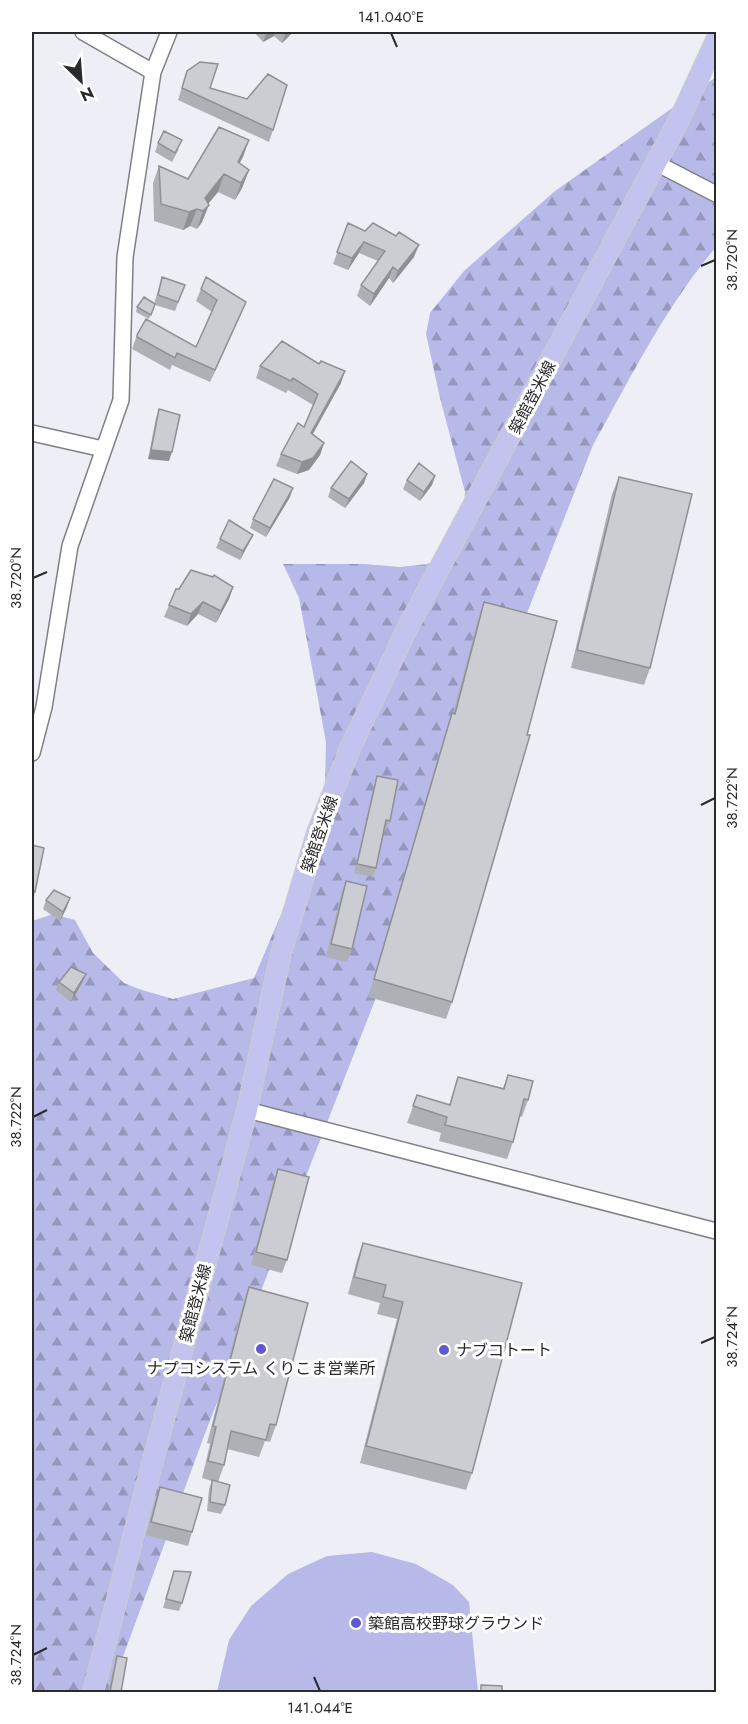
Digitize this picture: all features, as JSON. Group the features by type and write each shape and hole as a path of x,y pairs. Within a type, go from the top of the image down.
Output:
{"main road":[{"name":"築館登米線","path":"93,1692 247,1110 281,953 317,833 351,746 409,625 680,118 717,40"}],"street":[{"path":"83,32 153,72"},
{"path":"32,753 44,707 70,546 122,400 124,257 153,72 169,32"},
{"path":"656,163 717,194"},
{"path":"32,434 103,449"},
{"path":"247,1110 717,1231"}],"green space":[{"path":"716,77 716,247 665,318 593,445 204,1436 110,1692 32,1692 32,921 53,914 75,920 93,953 124,983 173,999 254,978 324,821 326,742 299,598 283,564 364,564 400,567 427,564 446,555 462,528 465,492 426,334 430,313 464,271 555,191"},
{"name":"築館高校野球グラウンド","path":"372,1552 416,1564 453,1585 469,1602 478,1692 217,1692 229,1640 251,1606 288,1574 327,1556"}],"building":[{"path":"200,62 218,64 210,88 247,99 268,74 287,85 273,130 182,88 187,71"},
{"path":"219,127 249,140 238,162 249,170 241,183 224,174 205,198 209,205 203,211 197,209 189,212 161,204 159,166 188,179"},
{"path":"164,131 182,140 175,153 158,143"},
{"path":"348,223 365,231 373,223 396,236 399,232 419,245 398,271 393,267 374,294 361,285 385,251 364,242 352,258 337,252"},
{"path":"162,277 185,285 178,302 158,295"},
{"path":"206,277 246,302 215,370 177,353 175,358 137,337 146,319 196,347 217,300 201,289"},
{"path":"144,297 155,304 151,315 137,307"},
{"path":"282,341 319,364 321,361 345,371 311,433 324,443 313,458 302,462 281,454 298,423 304,427 318,394 293,378 291,381 260,366"},
{"path":"159,409 180,415 172,452 151,450"},
{"path":"351,461 367,474 349,499 331,488"},
{"path":"419,463 435,476 424,492 407,480"},
{"path":"619,477 692,494 650,668 577,650"},
{"path":"274,479 293,488 270,528 253,519"},
{"path":"229,520 253,535 243,551 220,539"},
{"path":"191,570 213,577 214,575 233,587 221,611 203,602 191,614 169,605 176,589 179,589"},
{"path":"484,602 557,621 527,735 530,735 452,1002 374,979 452,713 455,714"},
{"path":"377,776 398,780 390,821 386,820 376,868 357,864"},
{"path":"32,845 44,848 35,892 32,891"},
{"path":"346,881 367,886 352,949 331,944"},
{"path":"54,890 70,898 63,912 46,900"},
{"path":"71,967 86,974 74,993 59,982"},
{"path":"508,1075 533,1081 528,1100 524,1099 513,1142 445,1125 447,1117 413,1106 417,1095 450,1105 458,1077 504,1089"},
{"path":"278,1169 309,1177 287,1260 256,1252"},
{"path":"363,1243 522,1283 472,1473 366,1446 403,1302 383,1297 386,1285 354,1277"},
{"path":"249,1287 308,1303 276,1425 270,1424 266,1440 231,1431 224,1465 208,1461 216,1427 213,1426"},
{"path":"212,1480 230,1485 225,1505 210,1502"},
{"path":"160,1487 202,1498 192,1532 151,1522"},
{"path":"174,1571 191,1572 182,1603 166,1599"},
{"path":"117,1656 127,1658 121,1692 110,1692"},
{"path":"481,1685 502,1686 502,1692 481,1692"}],"place":[{"name":"ナプコシステム くりこま営業所","path":"261,1349"},
{"name":"ナブコトート","path":"444,1350"},
{"name":"築館高校野球グラウンド","path":"356,1623"}]}
